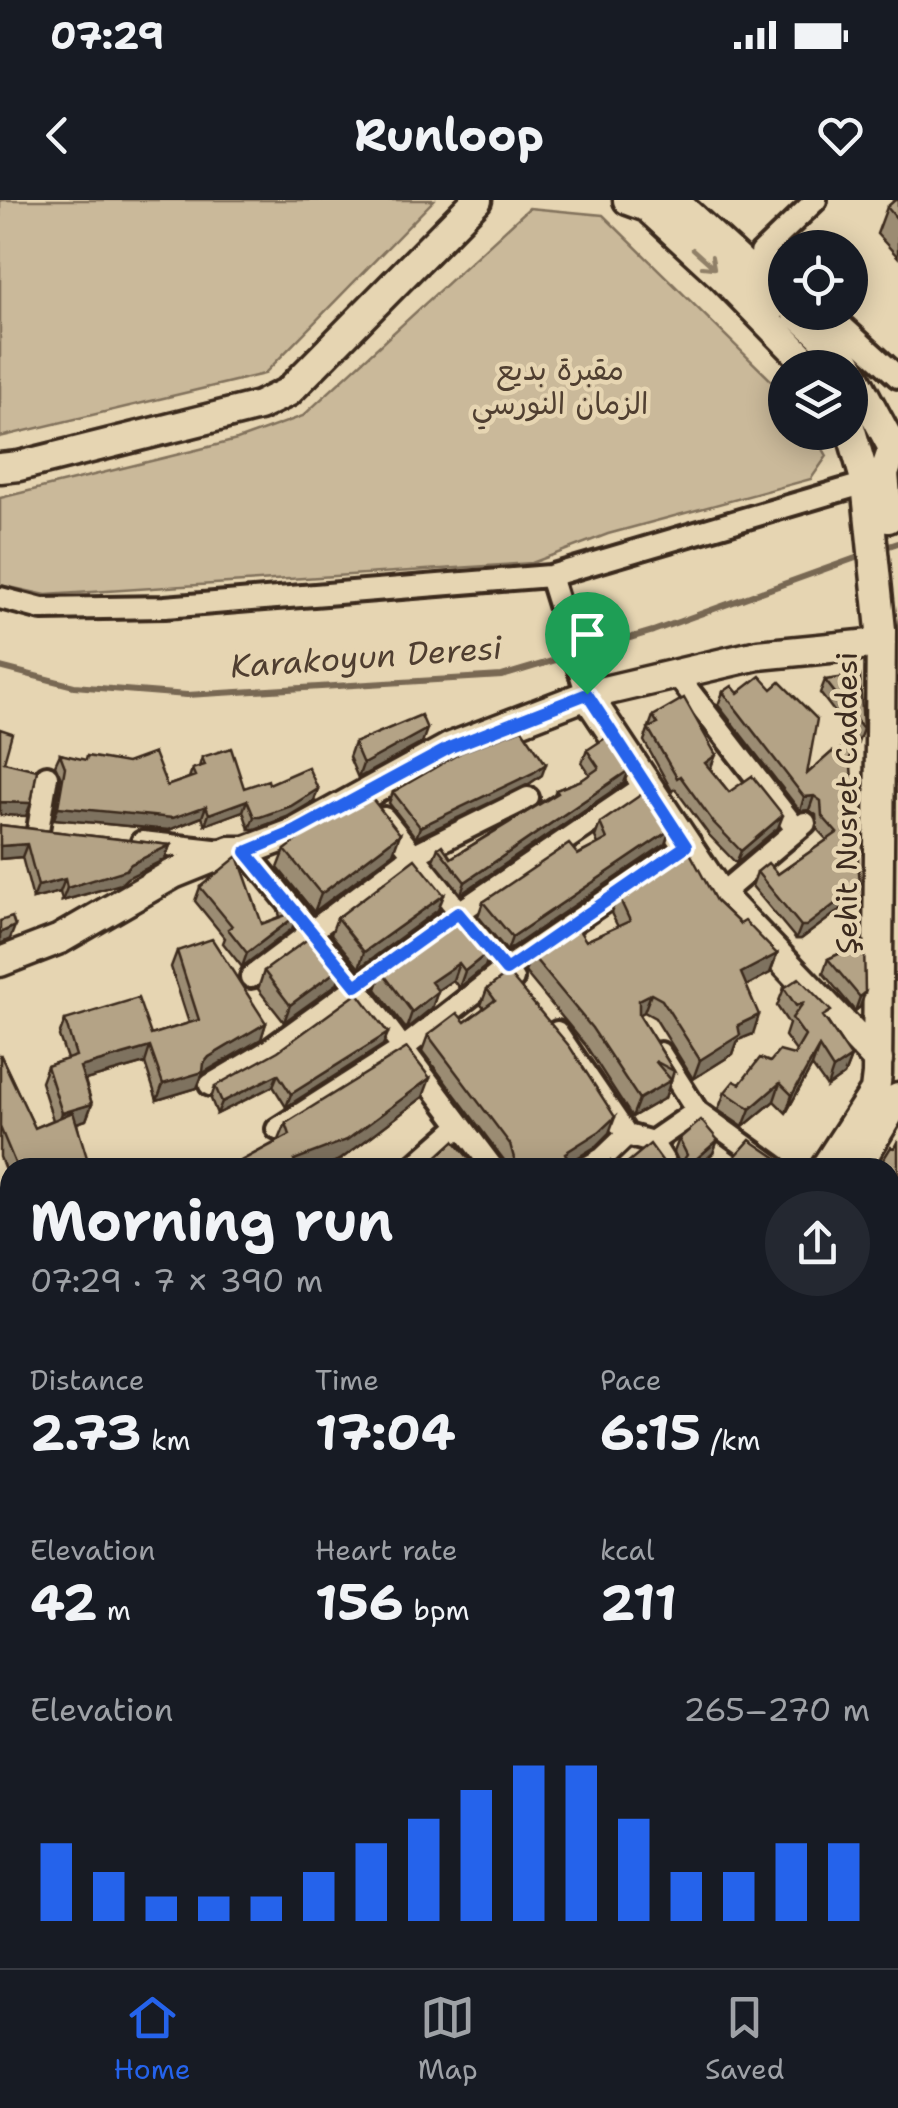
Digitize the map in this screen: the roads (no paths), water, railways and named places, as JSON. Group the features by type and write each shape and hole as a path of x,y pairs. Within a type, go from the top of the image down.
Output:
{"main road":[{"path":"0,468 259,406 288,392 477,200"},
{"path":"628,200 660,219 794,350"},
{"path":"672,200 768,288"},
{"name":"Şehit Nusret Caddesi","path":"815,330 837,350"},
{"name":"Şehit Nusret Caddesi","path":"831,1158 875,1091 878,1060 886,630 880,486 893,448 889,430 868,397"},
{"name":"Şehit Nusret Caddesi","path":"862,450 880,486"},
{"path":"0,962 60,938 173,874 294,832 451,747 587,694 886,630"},
{"name":"Şehit Nusret Caddesi","path":"886,630 896,673 898,774"},
{"path":"587,694 720,895 878,1060"},
{"path":"862,1158 898,1098"}],"street":[{"path":"785,230 816,200"},
{"path":"847,330 898,377"},
{"path":"0,598 42,609 165,607 550,576 880,486"},
{"path":"550,576 587,694"},
{"path":"676,674 802,826 720,895"},
{"path":"37,830 47,776"},
{"path":"210,1085 266,1052 458,913 646,785"},
{"path":"364,793 576,1055 627,1135 652,1142 662,1158"},
{"path":"251,977 412,856 528,798"},
{"path":"121,840 238,852 311,930 486,1158"},
{"path":"277,1129 402,1050 506,970 686,846"},
{"path":"652,1040 696,1111 762,1158"},
{"path":"652,1142 696,1111"},
{"path":"424,1158 462,1125"},
{"path":"603,1158 627,1135"}],"waterway":[{"name":"Karakoyun Deresi","path":"880,549 898,543"},
{"name":"Karakoyun Deresi","path":"0,667 74,686 187,695 502,676 653,631 864,555"}],"park label":[{"name":"مقبرة بديع الزمان النورسي","path":"560,387"}]}
